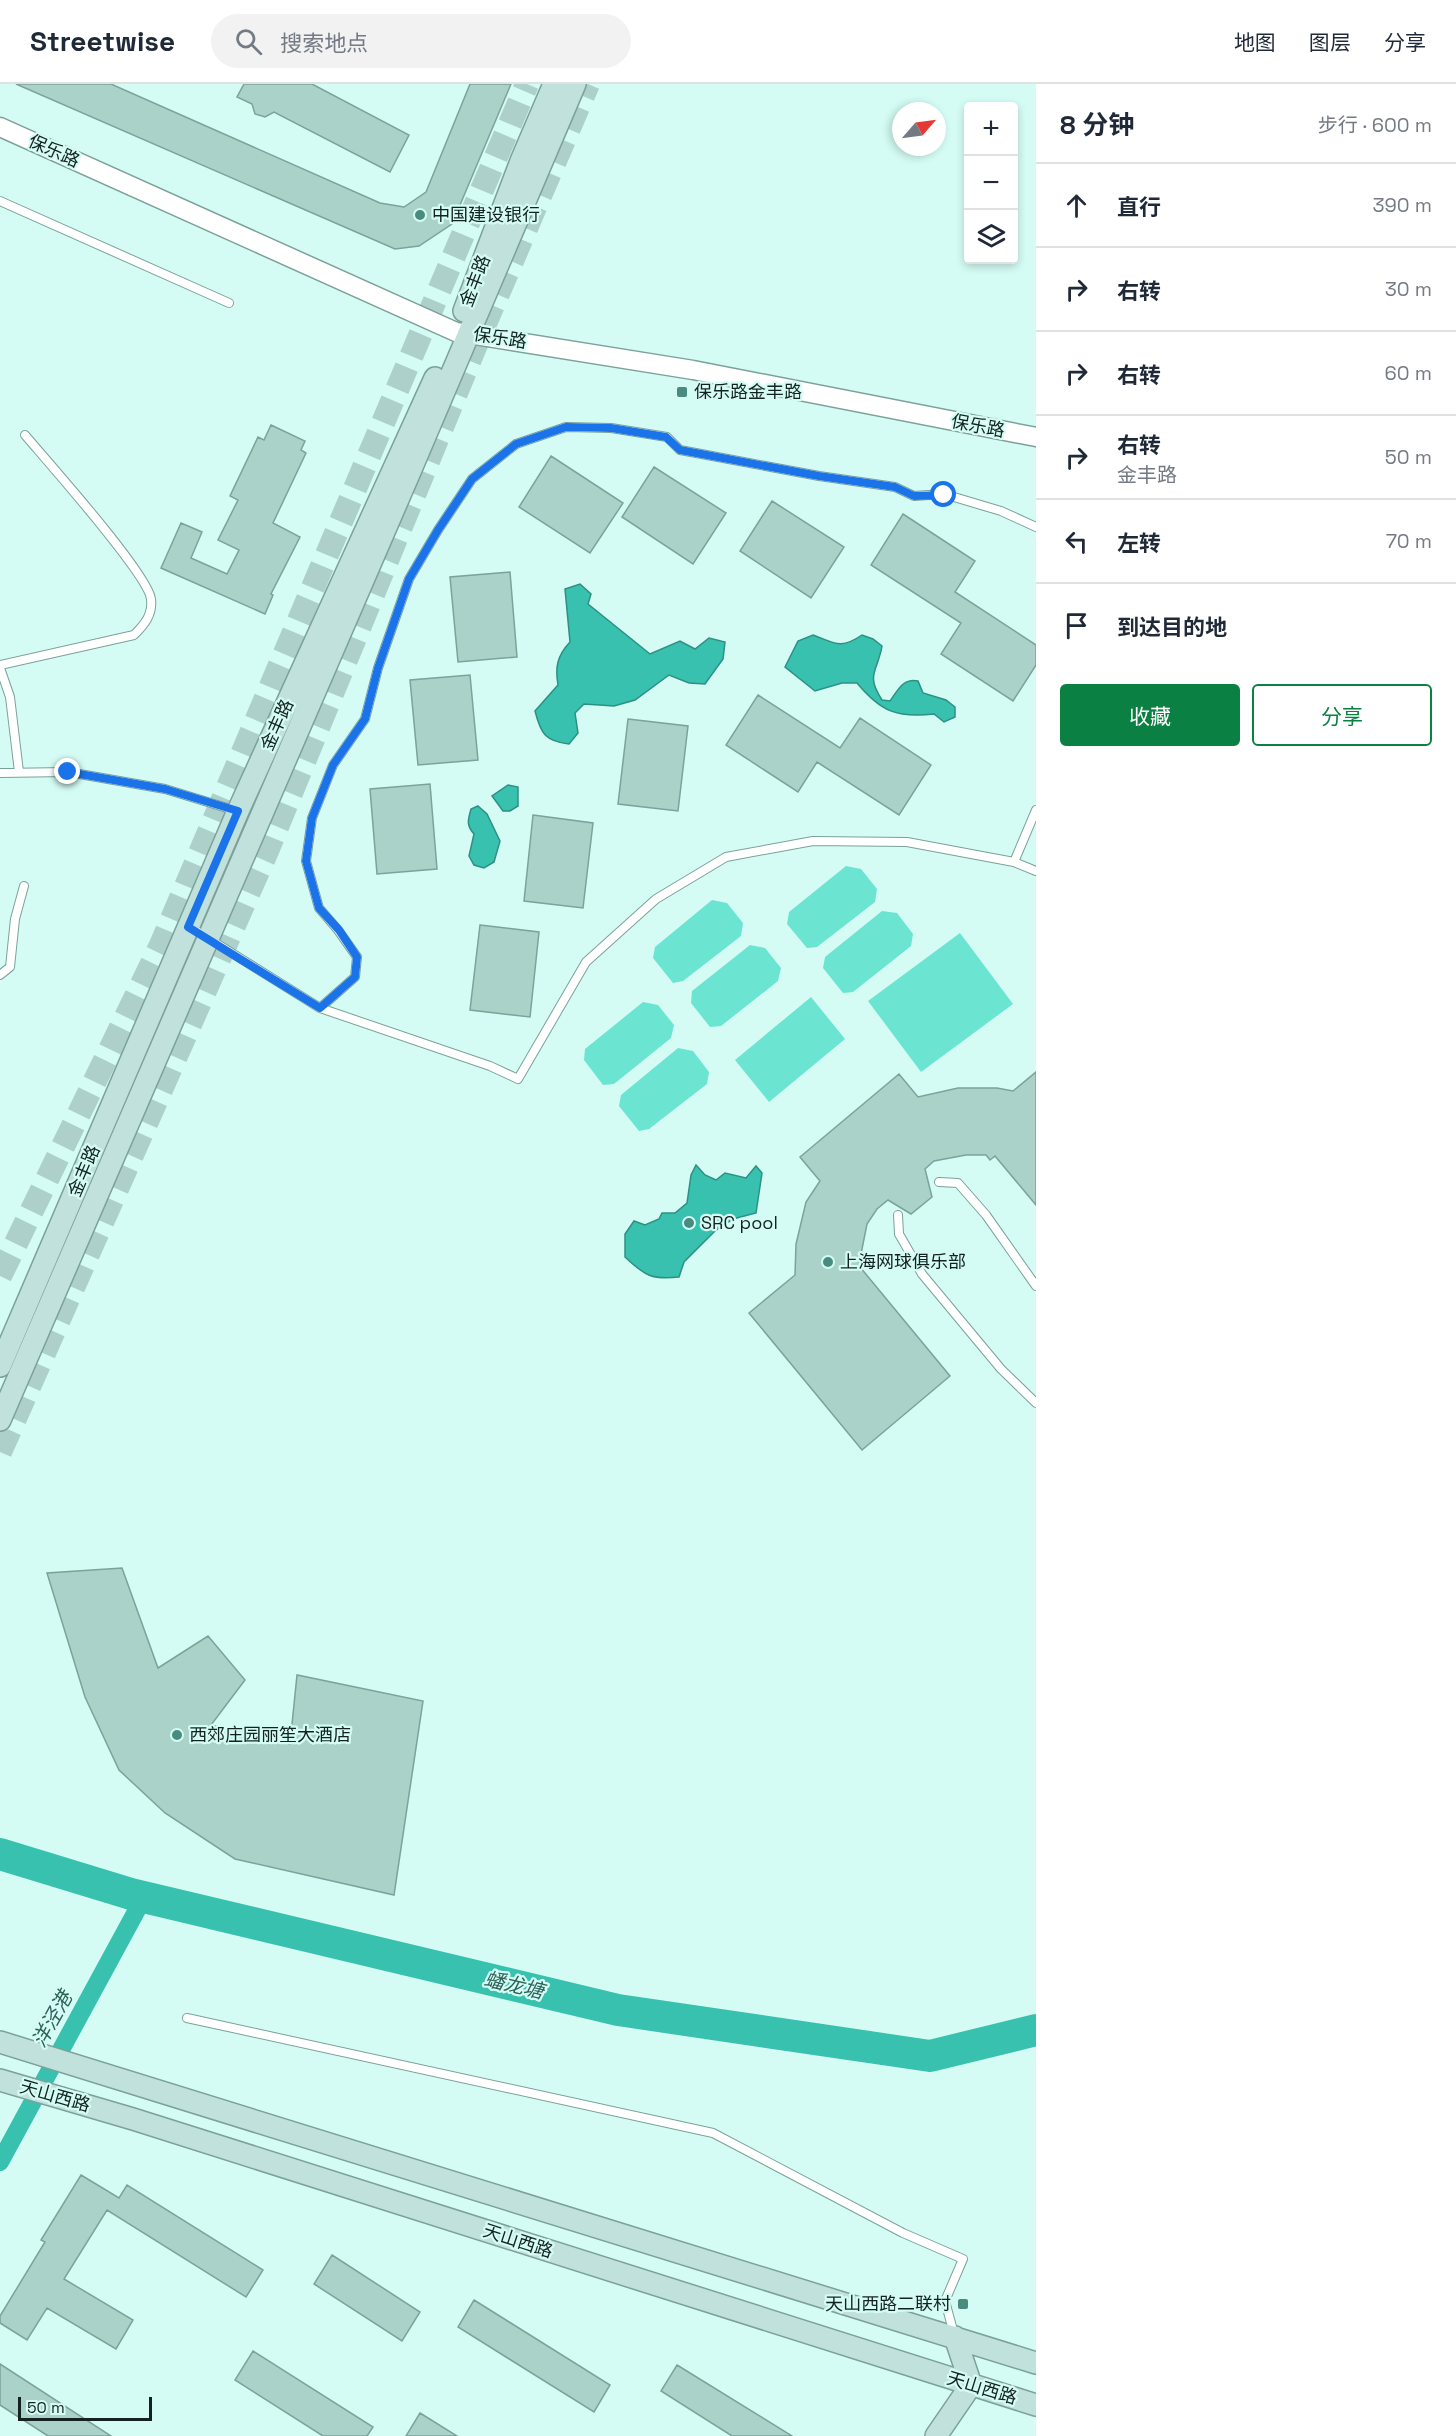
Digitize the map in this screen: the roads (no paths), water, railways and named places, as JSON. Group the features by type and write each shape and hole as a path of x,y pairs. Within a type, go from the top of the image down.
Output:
{"main road":[{"name":"金丰路","path":"463,332 520,161 555,84"},
{"name":"金丰路","path":"0,1366 238,811 463,332 575,84"},
{"path":"0,1420 463,332"},
{"name":"天山西路","path":"6,2044 1036,2363"},
{"name":"天山西路","path":"0,2079 1036,2405"},
{"path":"936,2436 971,2385 955,2337"}],"street":[{"name":"保乐路","path":"0,127 463,332 693,370 1036,437"}],"lane":[{"path":"0,201 229,303"},
{"path":"320,1008 355,977 357,957 339,930 319,908 306,861 312,818 333,765 365,719 378,668 409,579 472,479 516,444 566,427 611,428 649,434 666,437 680,450 819,476 895,487 914,496 944,495 1001,511 1036,528"},
{"path":"19,772 10,697 0,667 135,635 148,621 151,598 137,572 26,435"},
{"path":"0,773 68,772 165,789 238,811"},
{"path":"1014,862 1036,810"},
{"path":"188,927 320,1008 490,1066 518,1079 586,962 656,899 726,857 813,841 907,842 1014,862 1036,871"},
{"path":"0,975 10,967 15,919 24,886"},
{"path":"939,1182 958,1183 986,1215 1036,1286"},
{"path":"898,1215 899,1234 922,1274 1001,1369 1036,1403"},
{"path":"187,2018 713,2133 903,2233 963,2259 945,2301 955,2337"}],"waterway":[{"name":"蟠龙塘","path":"0,1854 131,1894 618,2010 930,2056 1036,2030"},
{"name":"洋泾港","path":"0,2162 144,1897"}],"tunnel":[{"path":"0,1276 161,945 527,84"},
{"path":"0,1452 267,851 475,347 588,84"}],"place":[{"name":"中国建设银行","path":"420,215"},
{"name":"保乐路金丰路","path":"682,392"},
{"name":"SRC pool","path":"689,1223"},
{"name":"上海网球俱乐部","path":"828,1262"},
{"name":"西郊庄园丽笙大酒店","path":"177,1735"},
{"name":"天山西路二联村","path":"963,2304"}]}
